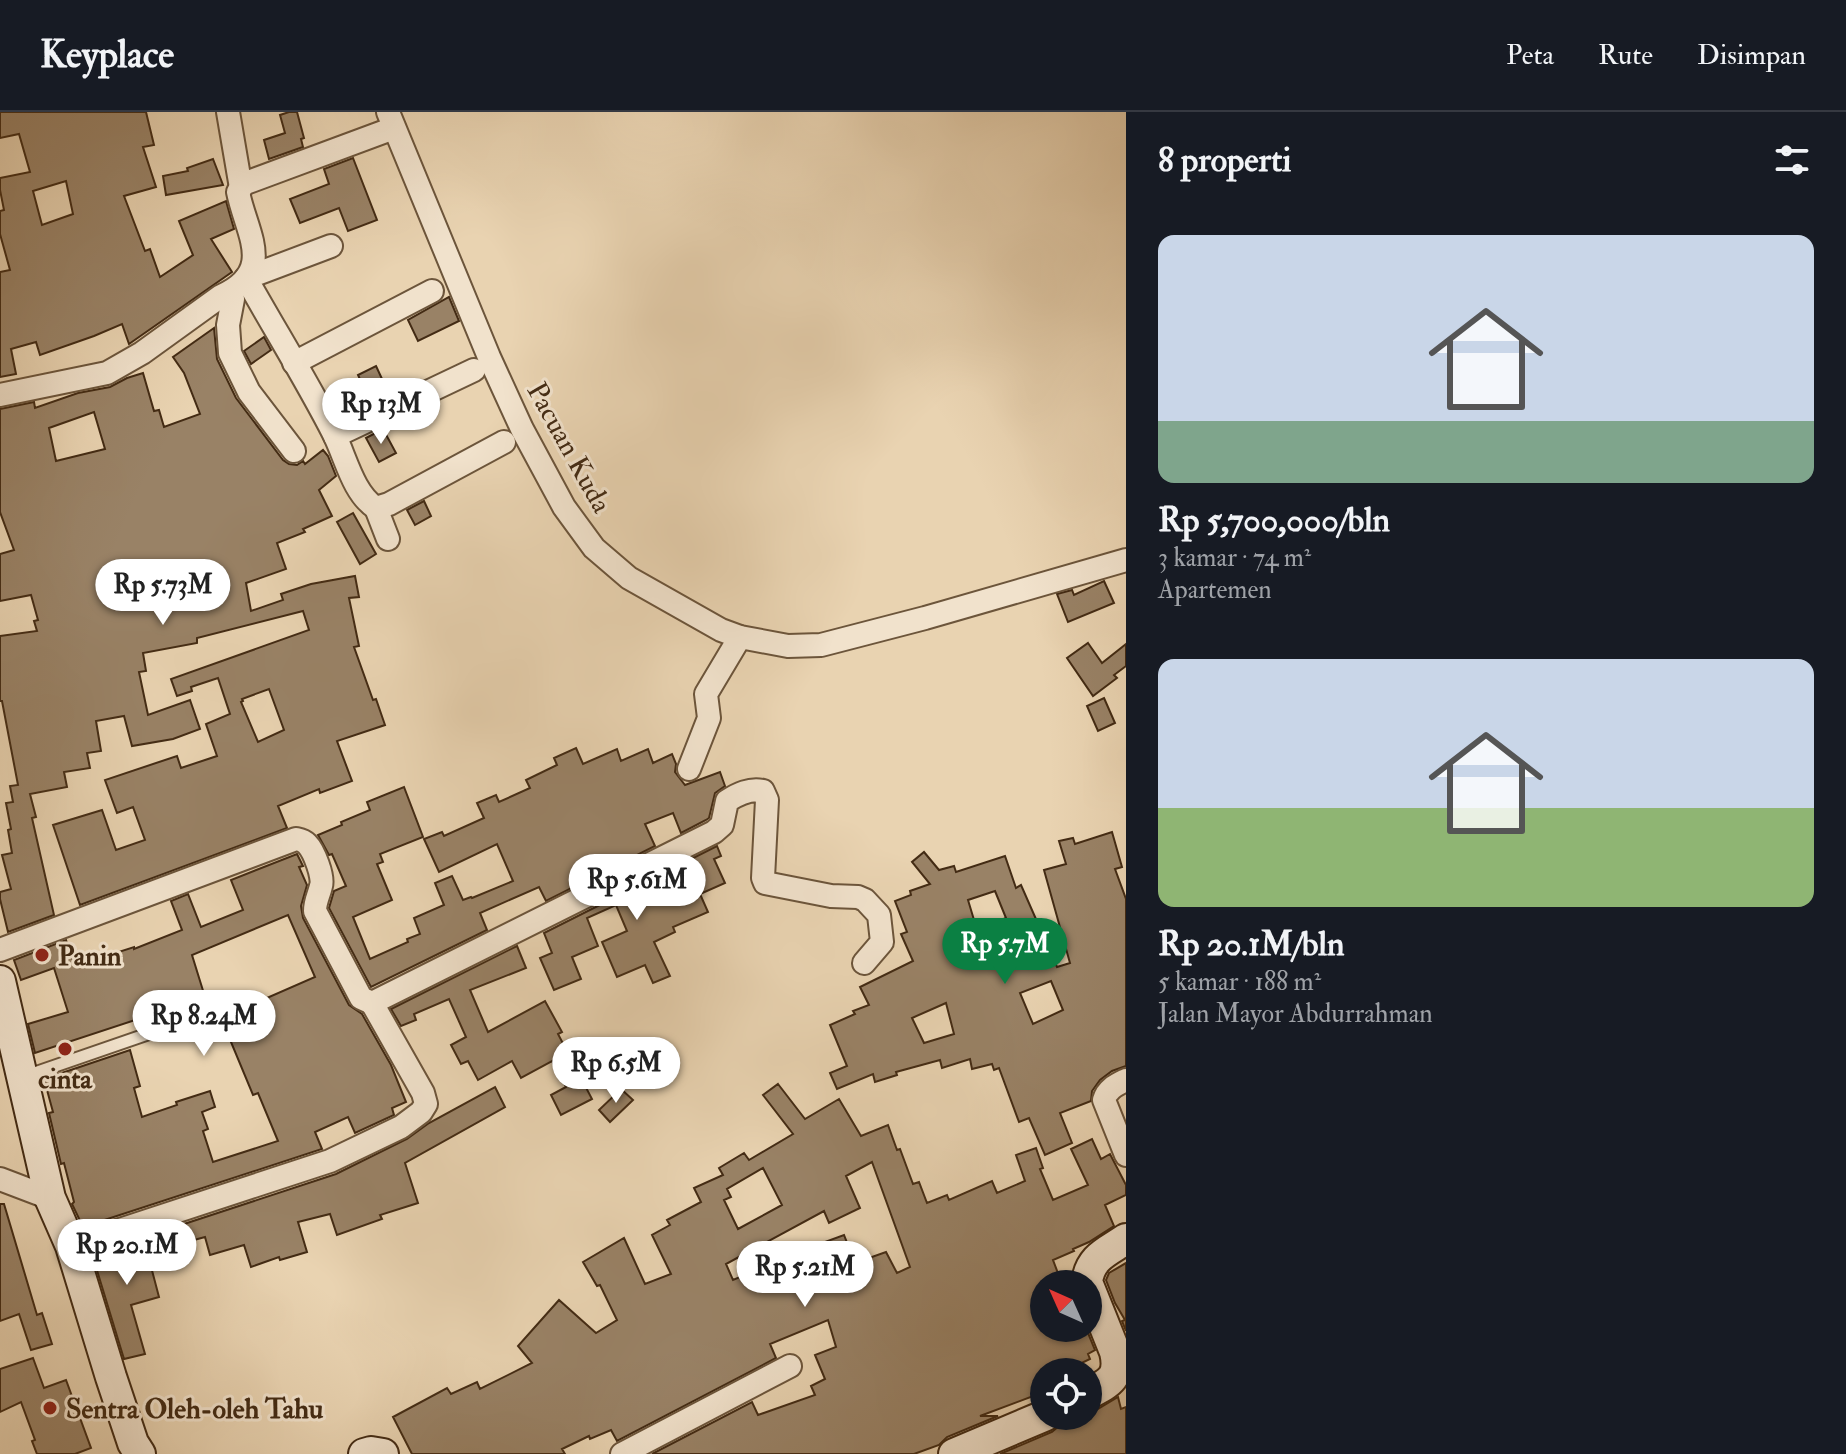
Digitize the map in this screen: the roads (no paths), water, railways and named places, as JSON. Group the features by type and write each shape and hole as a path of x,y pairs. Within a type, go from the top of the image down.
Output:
{"main road":[{"path":"0,981 50,1198 71,1246 111,1377 133,1443 140,1454"},
{"path":"1102,1387 1115,1374 1118,1365 1087,1282 1088,1269 1126,1239"},
{"path":"967,1451 1030,1422"},
{"path":"364,1454 383,1454"}],"street":[{"path":"228,112 241,188"},
{"path":"294,451 249,392 230,353 228,325 233,299 254,263 255,251 238,192 243,184 391,120"},
{"name":"Pacuan Kuda","path":"391,120 522,429 564,507 594,548 629,578 721,630 740,637 788,646 821,645 1126,560"},
{"path":"0,395 107,373 142,353 239,285 331,246"},
{"path":"239,285 294,363 367,502 376,508 388,539"},
{"path":"294,363 432,291"},
{"path":"335,436 474,370"},
{"path":"376,508 389,504 504,442"},
{"path":"689,769 709,718 706,694 740,637"},
{"path":"372,1003 714,832 722,825 727,801 751,790 763,791 767,800 765,883 865,900 879,915 882,942 864,963"},
{"path":"0,950 296,839 309,845 321,876 322,886 315,911 361,998 372,1003 423,1093 426,1104 421,1112 401,1127 330,1161 71,1246"},
{"path":"1126,1080 1110,1089 1104,1100 1126,1155"},
{"path":"0,1179 50,1198"},
{"path":"622,1454 645,1448 790,1366"}],"lane":[{"path":"21,1078 223,1008"}],"place":[{"name":"Panin","path":"42,955"},
{"name":"cinta","path":"65,1049"},
{"name":"Sentra Oleh-oleh Tahu","path":"50,1408"}]}
